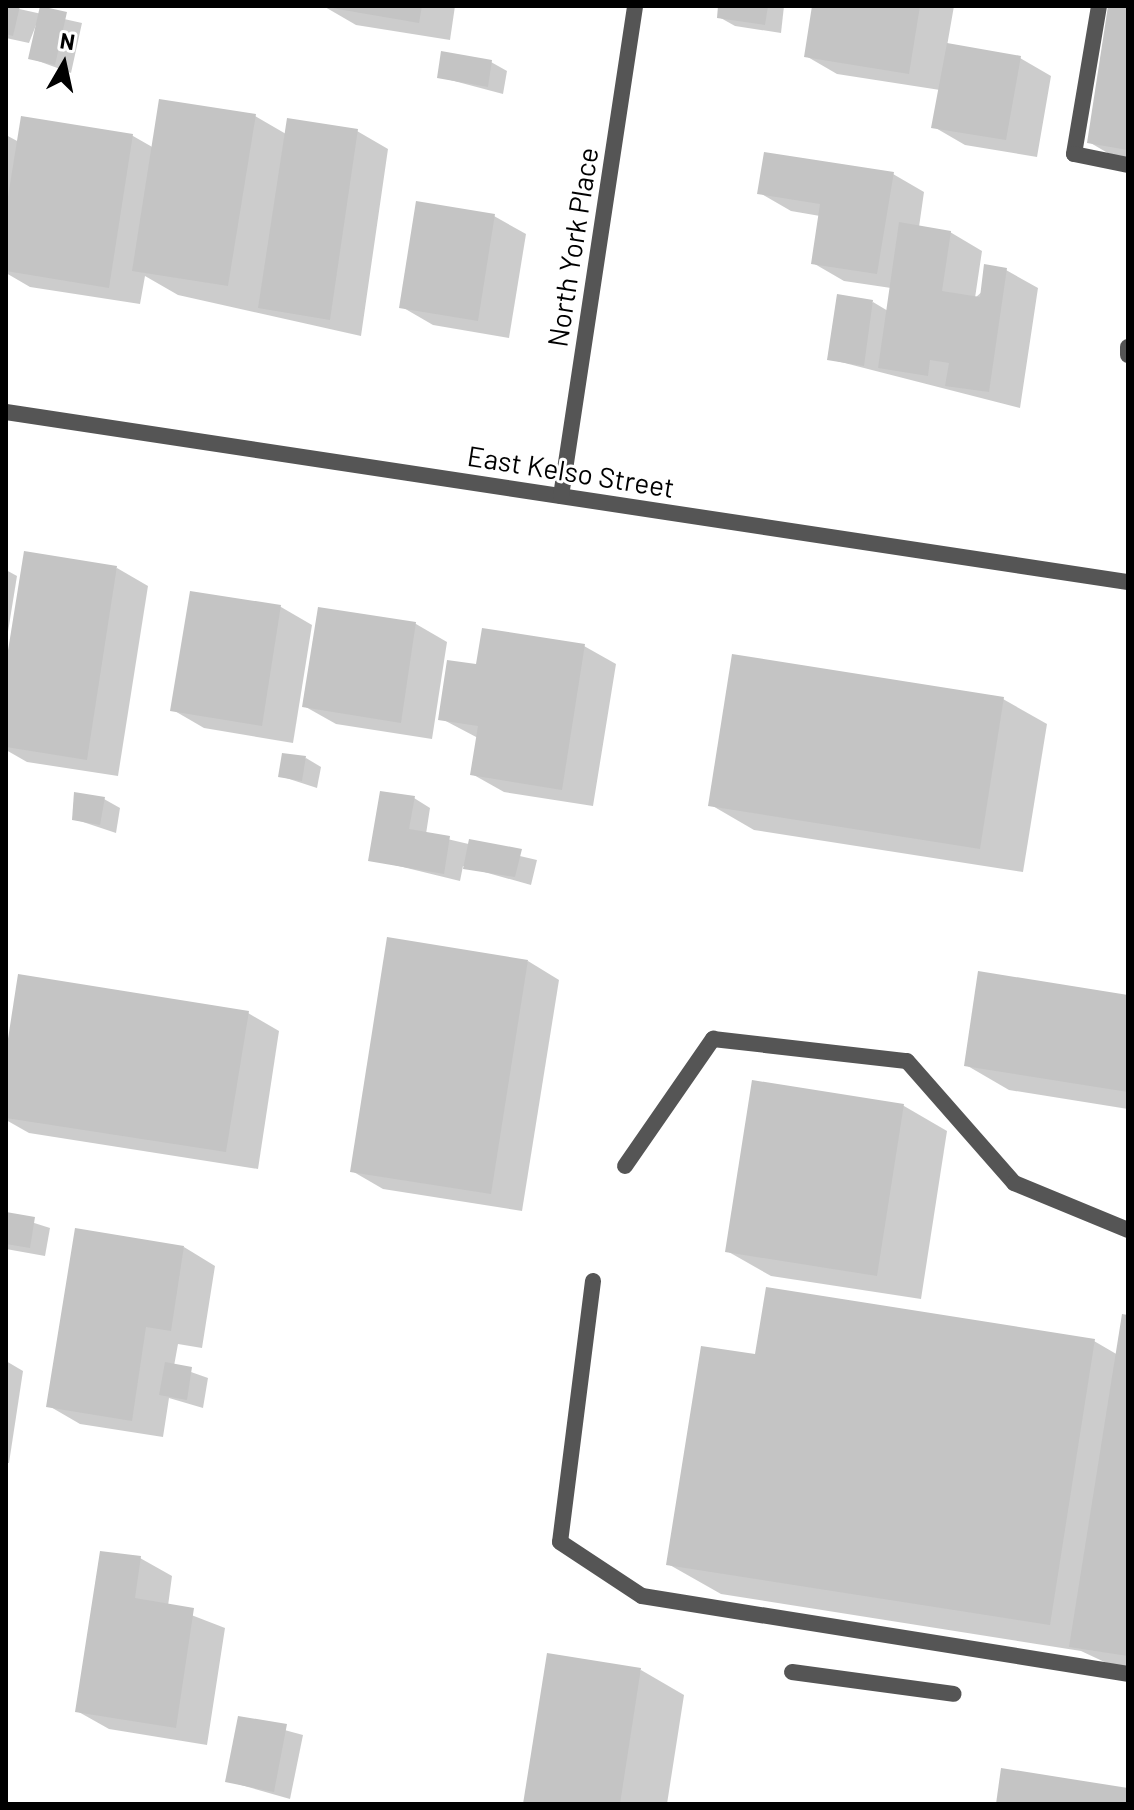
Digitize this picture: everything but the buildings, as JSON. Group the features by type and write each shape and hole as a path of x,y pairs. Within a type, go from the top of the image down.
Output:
{"street":[{"name":"North York Place","path":"561,496 635,6"},
{"path":"1099,6 1074,154 1128,165"},
{"path":"1128,347 1128,355"},
{"name":"East Kelso Street","path":"6,412 1128,582"},
{"path":"625,1166 713,1039 907,1061 1014,1183 1128,1230"},
{"path":"593,1281 560,1542 642,1596 1128,1674"},
{"path":"792,1672 954,1694"}]}
